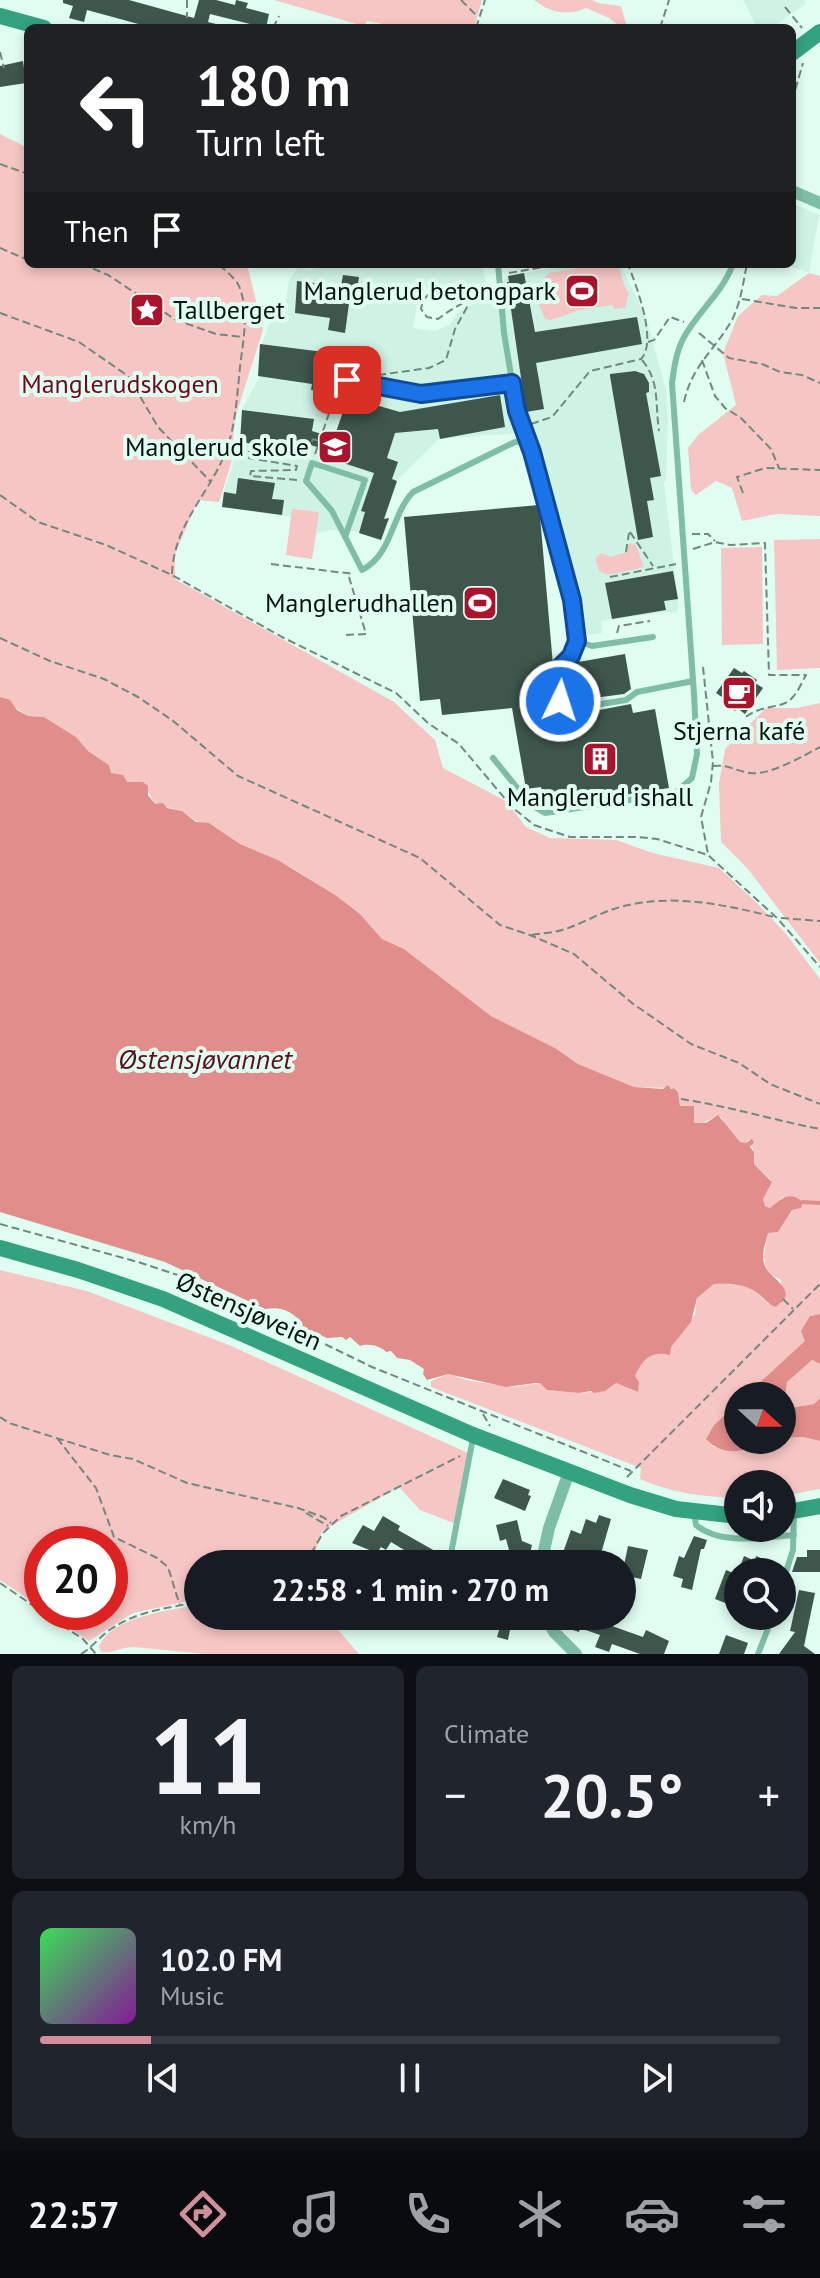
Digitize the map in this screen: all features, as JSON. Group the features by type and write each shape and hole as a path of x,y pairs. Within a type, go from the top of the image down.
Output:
{"main road":[{"path":"0,16 29,24"},
{"name":"Østensjøveien","path":"0,1248 163,1299 473,1435 654,1504 694,1513 724,1515"},
{"path":"796,1511 820,1506"}],"street":[{"path":"796,193 820,203"},
{"path":"544,1550 569,1472"},
{"path":"553,1630 576,1654"}],"lane":[{"path":"499,268 512,383 522,427 567,574 577,641 571,656 557,670 560,701 572,706 626,700 637,692 693,681"},
{"path":"493,758 531,805 545,813 675,793 692,778 697,754 672,383 684,337 727,281 732,268"},
{"path":"347,380 421,394 512,383"},
{"path":"345,537 365,480 312,463 306,481 328,504 345,537 362,570 378,559 405,500 413,492 515,442 527,441"},
{"path":"577,641 592,646 653,637"},
{"path":"451,1550 473,1435"},
{"path":"694,1513 696,1525 712,1534 724,1535"},
{"path":"758,1654 767,1630"}],"path":[{"path":"187,0 187,18"},
{"path":"461,0 479,18"},
{"path":"477,24 485,0"},
{"path":"661,24 669,0"},
{"path":"785,7 795,24"},
{"path":"275,24 279,16"},
{"path":"796,26 807,44 796,86"},
{"path":"0,52 4,68"},
{"path":"0,164 24,173"},
{"path":"0,248 24,258"},
{"path":"91,268 108,275 150,306 176,320 231,338 244,337"},
{"path":"172,575 176,546 197,500 211,482 227,449 234,423 246,318 238,284 222,268"},
{"path":"500,274 537,268"},
{"path":"522,427 552,417 590,371 641,359 646,354 648,342 639,294 629,268"},
{"path":"682,413 688,385 702,359 733,318 741,299 746,268"},
{"path":"425,297 421,309 432,319 438,319 450,308 500,285"},
{"path":"419,293 425,297 438,295 464,302"},
{"path":"374,376 429,368 446,360 455,329 472,298"},
{"path":"741,299 796,308 820,308"},
{"path":"0,313 79,342 128,376 158,427 211,482"},
{"path":"648,342 654,340 670,317 685,323"},
{"path":"695,330 729,358 762,364 820,383"},
{"path":"641,359 654,378 659,431"},
{"path":"702,359 715,396 771,449 779,468"},
{"path":"312,463 334,399 347,380"},
{"path":"306,481 250,476 251,471 296,470 297,466 249,458 249,452 305,456 313,439 319,441"},
{"path":"743,493 737,477 765,468 820,470"},
{"path":"0,495 38,522 90,539 172,575 282,637 396,693 428,723 459,744"},
{"path":"626,552 630,532 654,567"},
{"path":"683,535 708,534 715,542"},
{"path":"684,549 715,542 730,545 765,543 769,675 806,675 791,700 759,708 743,719"},
{"path":"271,564 348,576 362,570"},
{"path":"610,577 677,564"},
{"path":"346,635 366,634 348,576"},
{"path":"614,643 619,626 650,621"},
{"path":"0,638 50,661 104,679 138,697 172,720 238,776 420,858 500,925 574,954 632,1003 691,1044 739,1063 770,1084 820,1104"},
{"path":"701,660 713,766 701,817 708,855 777,918 820,967"},
{"path":"713,766 722,764 749,773 762,773 820,747"},
{"path":"530,935 562,930 615,908 674,901 715,903 777,918 820,921"},
{"path":"681,1099 733,1107 790,1124 820,1129"},
{"path":"0,1224 193,1280 344,1355 631,1471 820,1284"},
{"path":"783,1299 794,1310"},
{"path":"482,1413 492,1430 497,1419"},
{"path":"0,1417 9,1423 110,1455 133,1459 187,1483 304,1511 330,1525"},
{"path":"57,1438 96,1488 114,1537 157,1558 168,1567 180,1606"},
{"path":"312,1550 330,1525 347,1513 468,1453"},
{"path":"0,1583 24,1600"},
{"path":"81,1654 129,1618 184,1605"},
{"path":"68,1630 92,1647 96,1654"}],"shaded area":[{"path":"743,0 804,0 806,4 777,24 755,24"},
{"path":"796,205 819,215 809,273 795,268"},
{"name":"Manglerud skole","path":"298,268 483,268 486,283 471,292 420,287 413,328 435,331 449,325 459,311 491,295 507,276 554,268 622,268 646,317 666,390 668,419 664,482 679,608 676,613 601,621 602,633 585,633 564,539 547,488 534,432 439,439 397,480 385,517 389,519 382,540 358,532 332,530 317,533 312,559 286,555 291,517 222,507 224,491 240,443 242,409 260,376 262,344 270,322 285,307 289,280"}],"green space":[{"path":"274,0 482,0 475,24 382,24 367,21 357,24"},
{"path":"534,0 592,0 621,6 626,24 617,24 586,8 559,12"},
{"name":"Manglerudskogen","path":"0,134 24,146 24,268 248,268 263,330 235,418 231,464 219,502 198,500 175,554 175,579 394,702 435,740 443,768 506,801 526,827 550,838 616,840 653,853 719,868 787,935 820,979 820,1314 810,1316 806,1341 761,1382 724,1382 724,1416 714,1425 713,1447 724,1446 724,1454 796,1454 796,1437 820,1441 820,1489 796,1493 796,1470 724,1470 724,1497 676,1491 640,1479 641,1468 431,1387 431,1381 448,1374 512,1387 540,1383 547,1390 579,1393 605,1391 616,1383 637,1392 635,1376 641,1365 651,1356 668,1351 695,1314 697,1298 714,1284 744,1286 768,1304 781,1304 781,1280 769,1271 764,1260 766,1240 768,1233 778,1232 792,1210 801,1208 783,1197 770,1208 765,1206 763,1199 771,1180 754,1164 749,1139 746,1143 737,1140 721,1117 714,1117 700,1125 694,1123 694,1110 680,1106 678,1092 674,1088 634,1087 578,1064 555,1048 491,1016 404,949 382,939 360,914 297,871 240,844 209,823 201,824 182,811 155,804 143,782 127,782 111,773 109,765 88,751 76,737 44,717 28,716 0,697"},
{"name":"Manglerud betongpark","path":"580,268 619,268 629,293 625,308 615,309 612,305 545,319 537,300 542,279 550,273"},
{"path":"809,273 820,276 820,516 777,514 742,521 732,488 716,481 696,495 691,490 688,448 698,435 736,405 723,353 738,316 762,295 777,296"},
{"path":"292,509 319,512 312,559 286,555"},
{"path":"820,539 820,668 777,670 774,540"},
{"path":"629,543 636,545 644,567 608,575 599,571 595,559 601,553 611,557 627,552"},
{"path":"762,547 763,644 722,645 721,548"},
{"path":"820,703 820,963 747,868 721,842 719,784 725,749 766,708 797,708"},
{"path":"0,1270 87,1291 229,1345 468,1453 456,1524 420,1510 399,1487 322,1531 316,1550 184,1550 184,1602 128,1616 128,1526 24,1526 24,1596 0,1580"},
{"path":"812,1360 820,1364 820,1398 814,1404 796,1407 796,1382 786,1382"},
{"path":"184,1608 184,1630 338,1630 359,1654 204,1654 134,1647 101,1652 99,1647 113,1630 128,1630 128,1622"},
{"path":"73,1630 106,1630 89,1641"}],"water":[{"name":"Østensjøvannet","path":"0,697 10,700 17,710 28,716 44,717 76,737 88,751 109,765 111,773 123,775 127,782 143,782 148,786 148,795 155,804 163,803 167,808 182,811 196,822 209,823 240,844 278,860 335,895 360,914 382,939 404,949 491,1016 555,1048 578,1064 634,1087 663,1089 668,1085 678,1092 680,1106 694,1106 694,1123 706,1123 718,1115 740,1142 746,1143 752,1139 754,1142 750,1147 754,1152 754,1164 772,1182 763,1199 765,1206 770,1208 789,1196 803,1202 801,1208 792,1210 778,1232 768,1233 764,1249 765,1266 785,1290 783,1301 775,1307 744,1286 714,1284 697,1298 691,1322 671,1347 670,1355 652,1355 641,1366 635,1376 639,1382 638,1392 616,1383 605,1391 579,1393 547,1390 540,1383 506,1387 448,1374 427,1380 424,1369 410,1360 397,1358 391,1351 370,1345 360,1346 350,1337 346,1340 342,1337 327,1338 303,1328 302,1322 285,1310 265,1309 165,1262 0,1212"},
{"path":"820,1314 820,1364 812,1360 787,1382 760,1382 805,1341 801,1331 810,1316"},
{"path":"820,1398 820,1441 796,1437 796,1407 814,1404"},
{"path":"724,1416 724,1450 706,1439"}],"building":[{"path":"63,0 129,0 194,18 199,0 235,5 236,0 248,3 246,8 269,14 267,24 250,24 210,14 208,22 216,24 138,24 87,10 84,22 69,18 73,6 63,3"},
{"path":"23,61 24,83 0,87 0,66"},
{"path":"524,273 535,332 637,317 642,344 536,363 544,409 526,412 507,282 508,276"},
{"path":"343,275 359,277 357,290 351,289 345,333 328,330 330,318 295,313 297,281 341,286"},
{"path":"260,344 332,353 327,392 311,390 312,384 258,376"},
{"path":"635,371 644,374 649,383 649,392 646,393 661,476 650,478 654,500 647,501 653,537 638,540 610,376"},
{"path":"500,395 505,427 440,439 438,429 395,433 387,458 398,462 392,479 397,481 384,519 389,518 381,540 359,533 365,512 361,511 374,473 328,458 330,451 304,443 303,451 240,442 242,410 314,419 312,431 334,438 348,397 400,412"},
{"path":"238,478 275,483 272,499 284,500 282,515 222,507 224,492 236,494"},
{"name":"Manglerudhallen","path":"539,505 553,665 553,689 549,690 553,713 567,710 589,712 631,704 633,713 655,709 669,788 546,807 541,787 526,789 512,708 442,715 440,699 420,701 404,517"},
{"path":"673,571 678,599 664,601 666,610 612,619 605,583"},
{"path":"625,654 631,689 624,694 578,700 572,663"},
{"path":"734,668 742,673 744,671 763,688 745,714 737,708 735,711 716,693"},
{"path":"503,1479 530,1490 525,1511 494,1498"},
{"path":"599,1515 611,1519 602,1550 564,1550 571,1530 581,1534 586,1519 596,1523"},
{"path":"383,1516 400,1526 398,1530 433,1550 404,1550 391,1542 386,1550 381,1547 370,1550 352,1543 363,1525 374,1531"},
{"path":"517,1520 522,1541 532,1545 531,1550 509,1550 506,1539 500,1541 496,1525"},
{"path":"694,1536 707,1540 704,1549 701,1549 692,1590 681,1587 683,1579 673,1576 679,1556 684,1558"},
{"path":"628,1546 648,1550 641,1579 636,1578 636,1550 627,1550"},
{"path":"807,1550 820,1550 820,1572 796,1572 797,1557 807,1557"},
{"path":"724,1575 724,1602 715,1599"},
{"path":"799,1590 815,1593 804,1646 815,1654 779,1654 795,1632 790,1630 796,1630"},
{"path":"499,1630 510,1630 508,1640 497,1637"},
{"path":"586,1630 623,1630 643,1637 646,1630 669,1641 664,1654 640,1654 612,1644 609,1652 595,1647 600,1635"},
{"path":"726,1635 748,1643 744,1654 719,1654"}],"waterway":[{"path":"803,1202 820,1203"}],"place":[{"name":"Manglerud betongpark","path":"582,291"},
{"name":"Tallberget","path":"147,310"},
{"name":"Manglerud skole","path":"335,447"},
{"name":"Manglerudhallen","path":"480,603"},
{"name":"Stjerna kafé","path":"739,693"},
{"name":"Manglerud ishall","path":"600,759"}],"route":[{"path":"347,380 421,394 512,383 517,411 532,452 572,600 577,641 575,651 557,670 560,701"}]}
